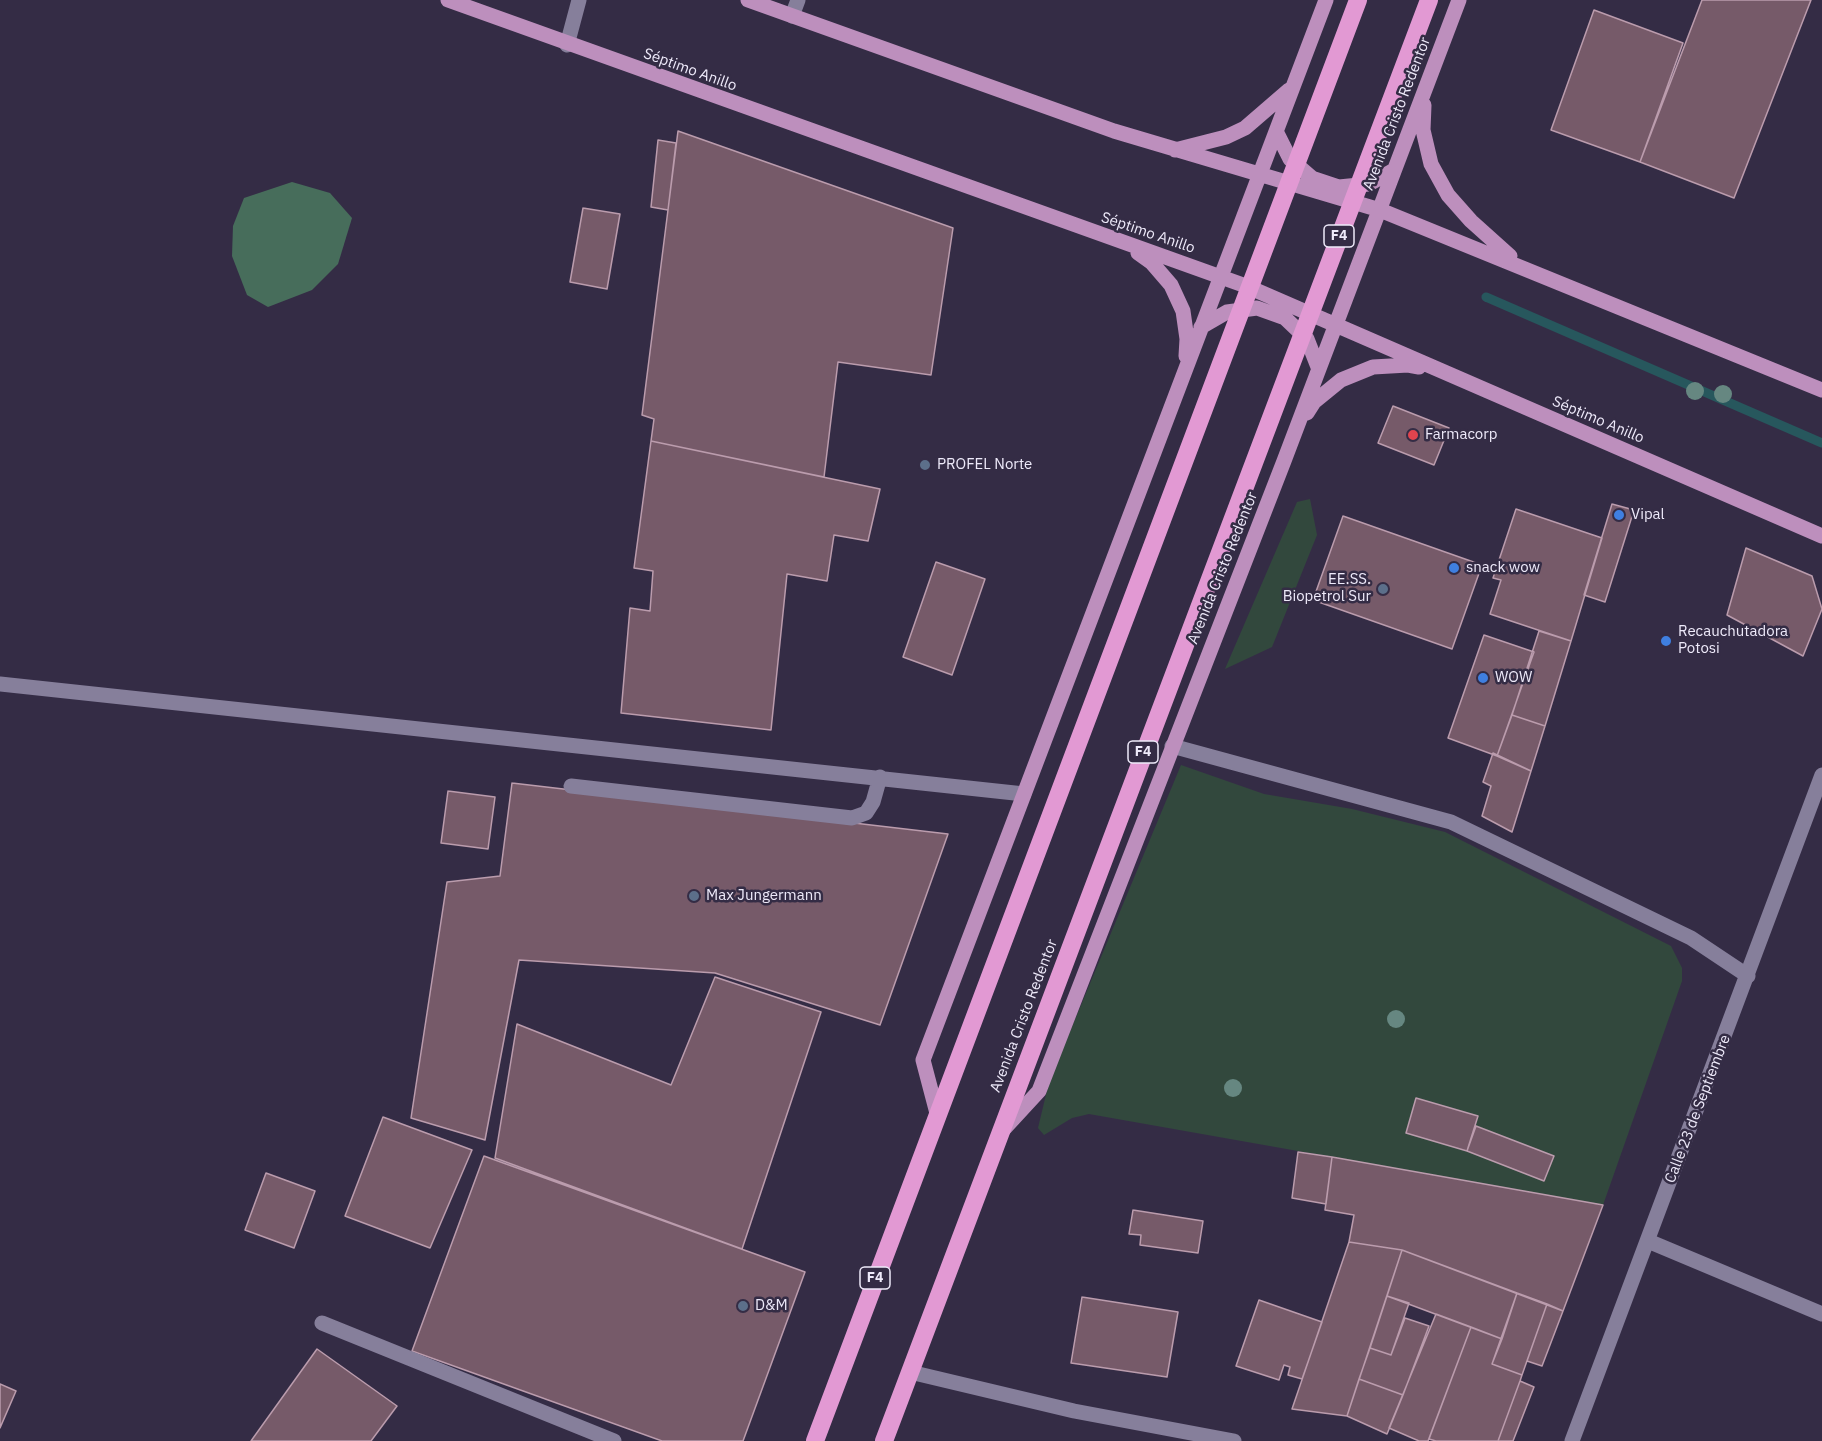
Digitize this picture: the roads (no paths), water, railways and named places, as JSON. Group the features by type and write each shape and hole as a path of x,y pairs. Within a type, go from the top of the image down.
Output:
{"highway":[{"name":"F4","path":"815,1441 1358,0"},
{"name":"Avenida Cristo Redentor","path":"884,1441 1427,4"}],"main road":[{"name":"Séptimo Anillo","path":"448,0 567,45 1220,278 1822,536"},
{"path":"748,0 1174,151 1380,210 1519,264 1822,390"},
{"path":"938,1116 923,1060 1326,0"},
{"name":"Avenida Cristo Redentor","path":"998,1136 1039,1091 1459,0"},
{"path":"1174,151 1226,137 1245,128 1291,88"},
{"path":"1424,95 1424,130 1431,164 1448,195 1471,221 1519,264"},
{"path":"1277,133 1290,159 1312,178 1340,187 1369,184 1394,171"},
{"path":"1129,246 1152,263 1170,285 1183,311 1187,339 1185,368"},
{"path":"1201,327 1227,312 1257,309 1285,318 1307,339 1318,367"},
{"path":"1295,431 1314,402 1341,380 1373,367 1408,365 1442,372"}],"street":[{"path":"567,45 579,0"},
{"path":"792,16 798,0"},
{"path":"0,684 1024,794"},
{"path":"1172,746 1451,822 1691,938 1748,976"},
{"name":"Calle 23 de Septiembre","path":"1572,1441 1822,775"},
{"path":"571,786 852,818 866,813 873,802 880,777"},
{"path":"1648,1241 1822,1314"},
{"path":"322,1323 614,1441"},
{"path":"910,1371 1074,1411 1234,1441"}],"waterway":[{"path":"1486,297 1822,443"}],"place":[{"name":"Farmacorp","path":"1413,435"},
{"name":"PROFEL Norte","path":"925,465"},
{"name":"Vipal","path":"1619,515"},
{"name":"snack wow","path":"1454,568"},
{"name":"EE.SS. Biopetrol Sur","path":"1383,589"},
{"name":"Recauchutadora Potosi","path":"1666,641"},
{"name":"WOW","path":"1483,678"},
{"name":"Max Jungermann","path":"694,896"},
{"name":"D&M","path":"743,1306"}]}
